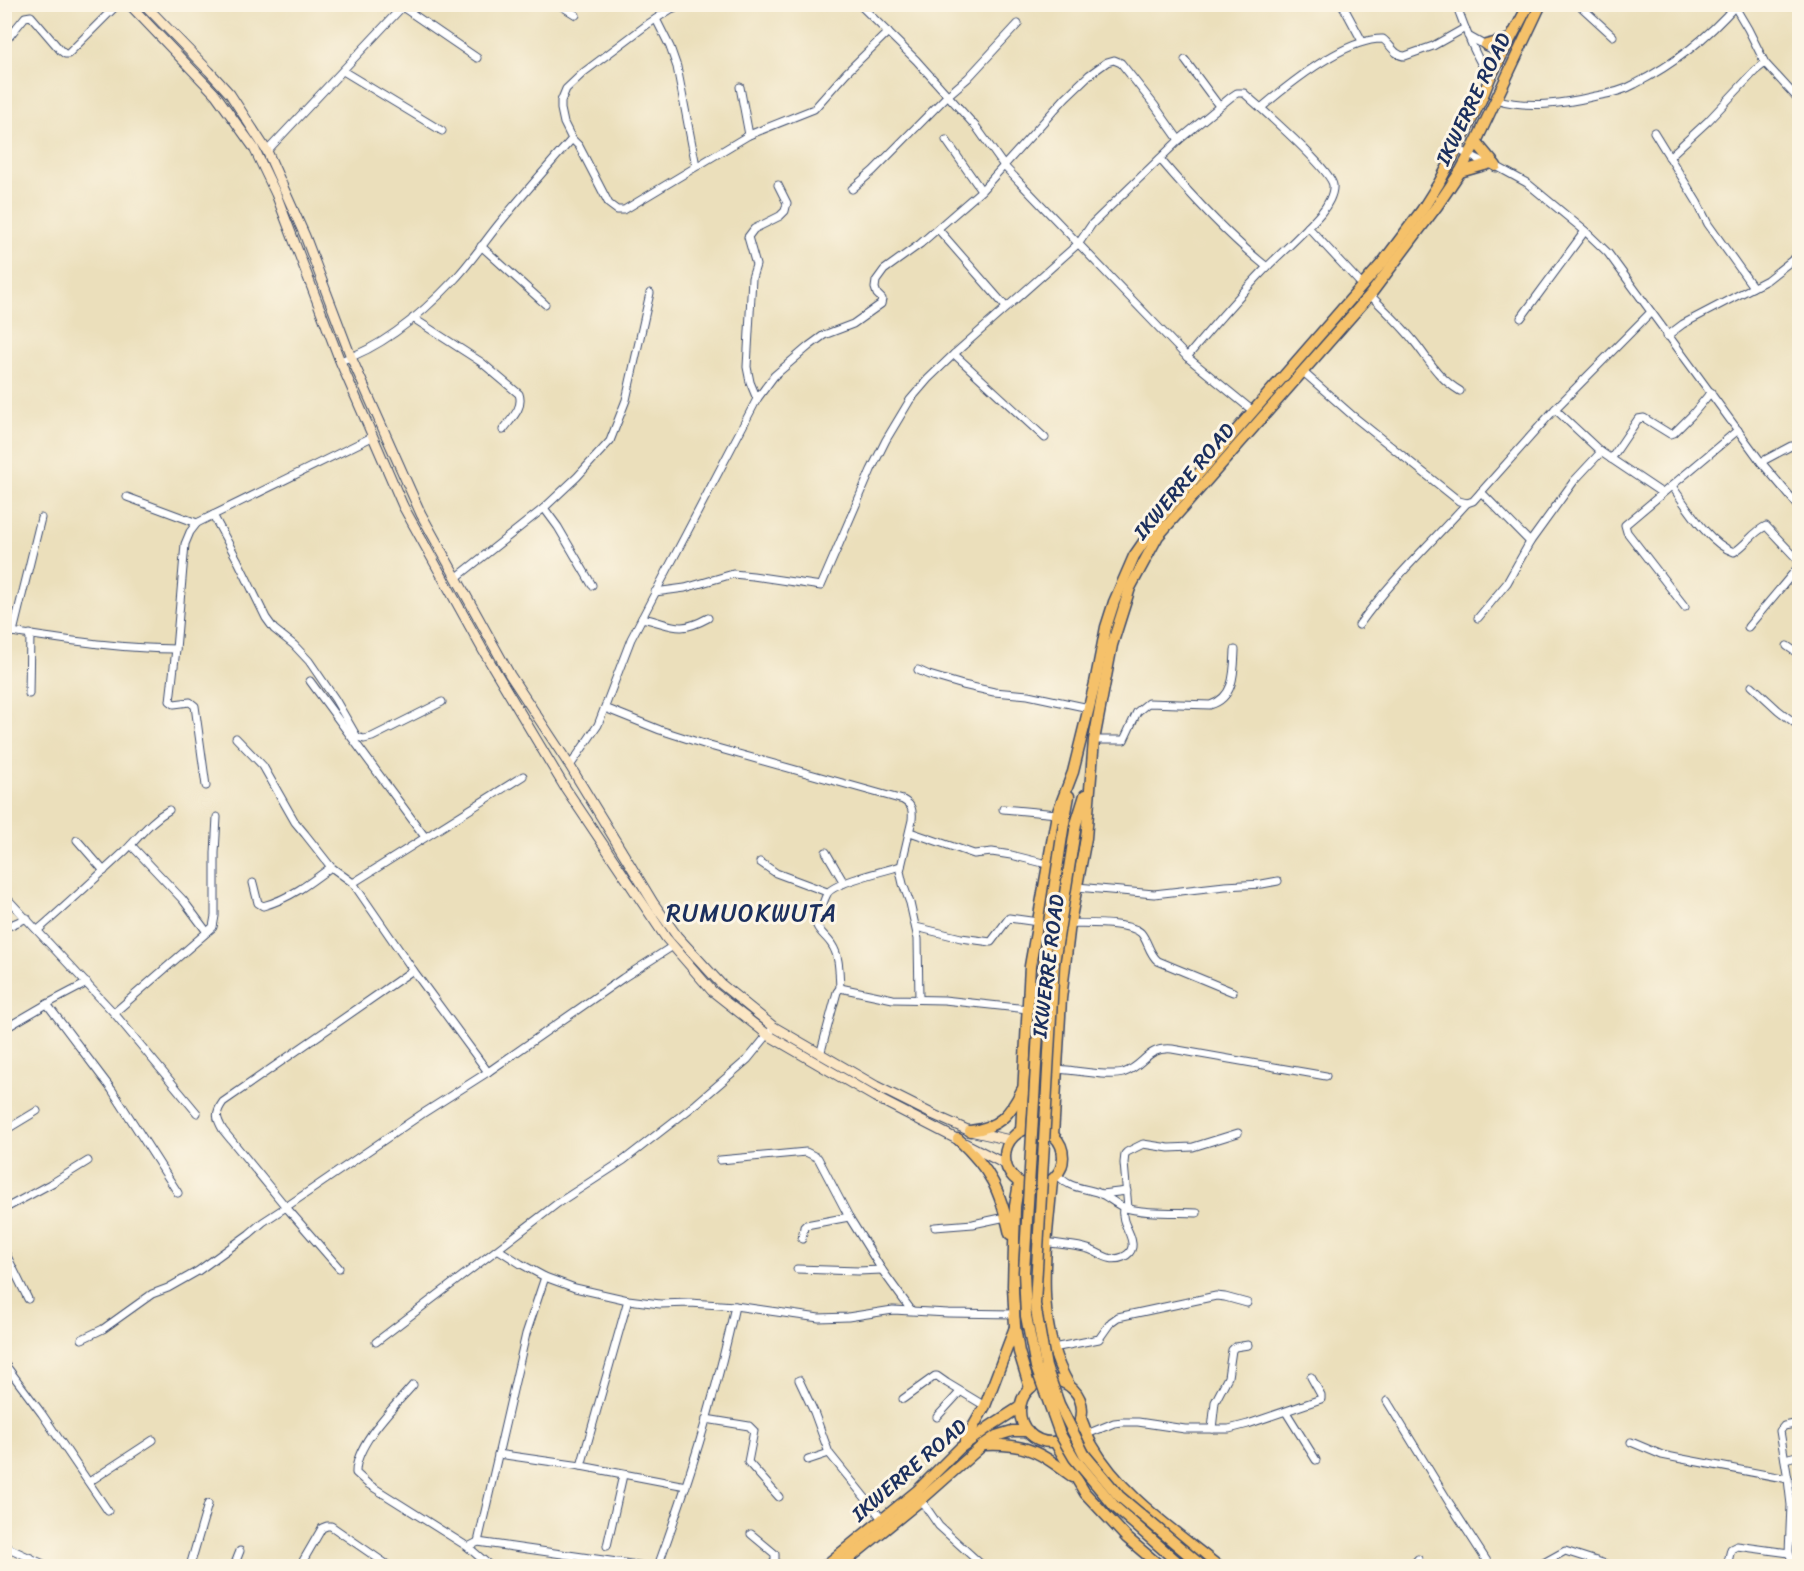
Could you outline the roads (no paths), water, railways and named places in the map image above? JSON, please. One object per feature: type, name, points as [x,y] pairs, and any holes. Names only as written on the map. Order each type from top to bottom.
[{"type":"main road","points":[[129,4],[216,95],[254,148],[276,194],[340,361],[404,506],[484,652],[564,786],[673,946],[712,991],[768,1035],[865,1092],[1005,1164]]},
{"type":"main road","points":[[144,4],[230,94],[267,151],[305,236],[351,357],[421,514],[510,675],[570,766],[654,904],[677,936],[721,984],[774,1027],[901,1099],[970,1131],[1010,1140]]},
{"type":"main road","name":"IKWERRE ROAD","points":[[1021,1131],[1030,966],[1047,864],[1057,814],[1073,772],[1089,708],[1106,627],[1121,583],[1134,556],[1161,517],[1383,262],[1422,210],[1457,149],[1528,4]]},
{"type":"main road","name":"IKWERRE ROAD","points":[[1053,1136],[1061,999],[1070,923],[1086,838],[1094,740],[1107,669],[1130,588],[1158,536],[1370,294],[1415,237],[1460,172],[1541,4]]},
{"type":"main road","points":[[1486,45],[1510,39]]},
{"type":"main road","points":[[1460,172],[1492,165],[1476,142]]},
{"type":"main road","points":[[1073,772],[1070,824],[1054,963],[1035,1305],[1049,1376],[1059,1404],[1084,1454],[1119,1496],[1202,1566]]},
{"type":"main road","points":[[1090,777],[1070,824],[1046,942],[1039,1014],[1024,1272],[1026,1316],[1036,1367],[1060,1434],[1074,1458],[1115,1507],[1182,1566]]},
{"type":"main road","points":[[970,1131],[983,1129],[1002,1119],[1015,1105],[1025,1085]]},
{"type":"main road","points":[[1054,1178],[1037,1186],[1025,1185],[1010,1175],[1005,1164],[1005,1151],[1010,1140],[1021,1131],[1036,1128],[1053,1136],[1060,1145],[1063,1157],[1054,1178],[1044,1284],[1046,1309],[1059,1369],[1080,1398],[1082,1419],[1087,1434],[1103,1462],[1129,1492],[1167,1526],[1218,1566]]},
{"type":"main road","points":[[958,1139],[993,1181],[1001,1198],[1014,1252]]},
{"type":"main road","points":[[1019,1182],[1015,1206],[1013,1286],[1015,1327],[1019,1352],[1030,1388]]},
{"type":"main road","points":[[960,1448],[985,1406],[1015,1327]]},
{"type":"main road","points":[[1069,1385],[1047,1380],[1030,1388],[1020,1407],[1021,1418],[1028,1431],[1037,1438],[1055,1442],[1070,1436],[1082,1419]]},
{"type":"main road","name":"IKWERRE ROAD","points":[[825,1566],[917,1491],[960,1448],[989,1426],[1020,1407]]},
{"type":"main road","name":"IKWERRE ROAD","points":[[840,1566],[921,1500],[983,1445],[996,1436],[1012,1431],[1028,1431]]},
{"type":"main road","points":[[1055,1442],[1085,1493],[1127,1538],[1160,1566]]},
{"type":"main road","points":[[983,1445],[1011,1444],[1026,1448],[1045,1457],[1077,1479]]},
{"type":"street","points":[[4,43],[25,17],[31,16],[61,51],[68,54],[118,4]]},
{"type":"street","points":[[558,4],[576,15]]},
{"type":"street","points":[[684,4],[656,19],[584,72],[566,89],[561,101],[564,123],[572,139],[583,153],[609,204],[617,210],[624,210],[749,135],[814,109],[846,73],[888,32]]},
{"type":"street","points":[[859,4],[916,60],[977,128],[1004,166],[1041,207],[1186,357],[1253,411]]},
{"type":"street","points":[[1342,4],[1362,41]]},
{"type":"street","points":[[1456,4],[1480,63],[1491,78]]},
{"type":"street","points":[[1578,4],[1612,36]]},
{"type":"street","points":[[267,151],[402,6],[477,58]]},
{"type":"street","points":[[1495,99],[1521,104],[1561,104],[1634,85],[1696,44],[1736,6],[1765,63],[1800,101]]},
{"type":"street","points":[[656,19],[677,67],[696,166]]},
{"type":"street","points":[[852,189],[968,78],[1018,24]]},
{"type":"street","points":[[1261,108],[1290,83],[1362,41],[1383,39],[1400,56],[1405,56],[1434,46],[1466,28]]},
{"type":"street","points":[[1468,36],[1502,55]]},
{"type":"street","points":[[570,766],[588,741],[605,708],[631,639],[655,592],[757,399],[774,376],[824,335],[853,324],[881,304],[882,299],[875,288],[876,281],[884,270],[938,229],[981,190],[1066,97],[1107,62],[1114,60],[1120,63],[1149,97],[1179,140]]},
{"type":"street","points":[[1185,60],[1219,106]]},
{"type":"street","points":[[1669,157],[1765,63]]},
{"type":"street","points":[[343,71],[442,131]]},
{"type":"street","points":[[740,87],[749,135]]},
{"type":"street","points":[[655,592],[685,588],[733,574],[821,586],[886,440],[910,400],[928,379],[1078,243],[1092,224],[1179,140],[1219,106],[1237,93],[1244,93],[1331,177],[1334,188],[1322,212],[1267,267],[1186,357]]},
{"type":"street","points":[[1654,132],[1708,224],[1753,287]]},
{"type":"street","points":[[340,361],[383,340],[413,318],[456,278],[534,181],[572,139]]},
{"type":"street","points":[[946,140],[981,190]]},
{"type":"street","points":[[1457,149],[1527,183],[1608,253],[1761,462],[1800,508]]},
{"type":"street","points":[[1160,159],[1195,201],[1241,246],[1267,267]]},
{"type":"street","points":[[757,399],[747,367],[752,278],[756,265],[748,237],[754,229],[780,216],[785,211],[786,203],[778,185]]},
{"type":"street","points":[[1308,226],[1362,285]]},
{"type":"street","points":[[938,229],[1006,307]]},
{"type":"street","points":[[1521,318],[1585,231]]},
{"type":"street","points":[[480,246],[545,304]]},
{"type":"street","points":[[1667,336],[1683,324],[1767,280],[1800,254]]},
{"type":"street","points":[[456,578],[544,508],[610,441],[626,400],[650,293]]},
{"type":"street","points":[[1370,294],[1409,334],[1436,372],[1448,384],[1460,391]]},
{"type":"street","points":[[1359,625],[1371,607],[1407,566],[1467,503],[1473,501],[1555,409],[1651,312]]},
{"type":"street","points":[[413,318],[481,362],[519,394],[521,400],[519,408],[503,430]]},
{"type":"street","points":[[954,354],[1045,438]]},
{"type":"street","points":[[1302,371],[1459,501],[1467,503]]},
{"type":"street","points":[[1611,459],[1638,419],[1644,418],[1670,434],[1674,433],[1692,416],[1711,392]]},
{"type":"street","points":[[1555,409],[1601,452],[1662,493]]},
{"type":"street","points":[[1684,607],[1626,528],[1627,522],[1738,430]]},
{"type":"street","points":[[206,786],[195,706],[190,702],[174,704],[170,701],[185,544],[190,532],[197,523],[372,437]]},
{"type":"street","points":[[1761,462],[1791,446],[1800,448]]},
{"type":"street","points":[[1478,618],[1507,583],[1530,542],[1574,481],[1601,452]]},
{"type":"street","points":[[1672,486],[1703,528],[1725,549],[1734,552],[1740,549],[1766,526],[1800,564],[1749,627]]},
{"type":"street","points":[[1480,492],[1530,542]]},
{"type":"street","points":[[127,497],[197,523]]},
{"type":"street","points":[[544,508],[558,526],[592,585]]},
{"type":"street","points":[[213,515],[266,618],[274,629],[294,645],[309,662],[357,737],[364,739],[372,737],[442,702]]},
{"type":"street","points":[[13,632],[41,518]]},
{"type":"street","points":[[642,618],[659,621],[675,628],[688,627],[708,618]]},
{"type":"street","points":[[4,631],[149,649],[176,649]]},
{"type":"street","points":[[29,694],[30,634]]},
{"type":"street","points":[[1787,646],[1800,655]]},
{"type":"street","points":[[1094,740],[1124,740],[1137,712],[1148,703],[1210,705],[1224,699],[1233,679],[1235,650]]},
{"type":"street","points":[[918,669],[929,675],[974,688],[1028,695],[1089,708]]},
{"type":"street","points":[[310,681],[425,837]]},
{"type":"street","points":[[1752,686],[1800,727]]},
{"type":"street","points":[[605,708],[660,730],[903,800],[912,807],[910,832],[901,866],[903,884],[916,927],[919,999]]},
{"type":"street","points":[[236,738],[263,766],[295,822],[331,867],[353,883],[488,1072]]},
{"type":"street","points":[[353,883],[523,776]]},
{"type":"street","points":[[1003,809],[1057,814]]},
{"type":"street","points":[[38,930],[131,845],[159,816],[169,810]]},
{"type":"street","points":[[114,1013],[213,927],[216,916],[217,817]]},
{"type":"street","points":[[910,832],[974,854],[992,852],[1047,864]]},
{"type":"street","points":[[77,840],[104,870]]},
{"type":"street","points":[[131,845],[183,900],[207,932]]},
{"type":"street","points":[[826,852],[844,883]]},
{"type":"street","points":[[760,862],[776,873],[827,892]]},
{"type":"street","points":[[820,1055],[840,987],[836,952],[831,942],[818,930],[827,892],[832,887],[901,866]]},
{"type":"street","points":[[253,883],[258,903],[263,906],[278,902],[299,890],[331,867]]},
{"type":"street","points":[[1077,887],[1154,894],[1278,881]]},
{"type":"street","points":[[4,895],[87,982],[197,1113]]},
{"type":"street","points":[[4,928],[27,918]]},
{"type":"street","points":[[916,927],[961,938],[991,942],[1009,918],[1038,922]]},
{"type":"street","points":[[1070,923],[1119,926],[1136,930],[1158,961],[1233,992]]},
{"type":"street","points":[[82,1340],[103,1329],[152,1294],[198,1271],[263,1222],[673,946]]},
{"type":"street","points":[[339,1268],[223,1130],[217,1120],[216,1111],[223,1102],[413,970]]},
{"type":"street","points":[[4,1029],[87,982]]},
{"type":"street","points":[[840,987],[893,999],[944,1000],[1028,1009]]},
{"type":"street","points":[[46,1004],[112,1090],[178,1193]]},
{"type":"street","points":[[376,1342],[558,1203],[624,1160],[696,1104],[748,1059],[774,1027]]},
{"type":"street","points":[[1057,1069],[1123,1073],[1135,1067],[1151,1052],[1161,1048],[1172,1048],[1326,1076]]},
{"type":"street","points":[[4,1131],[37,1111]]},
{"type":"street","points":[[1047,1242],[1087,1248],[1109,1259],[1124,1257],[1129,1254],[1132,1246],[1123,1219],[1127,1191],[1125,1154],[1143,1144],[1169,1148],[1193,1147],[1238,1133]]},
{"type":"street","points":[[720,1160],[806,1152],[813,1154],[818,1158],[849,1217],[882,1270],[911,1310]]},
{"type":"street","points":[[4,1209],[88,1161]]},
{"type":"street","points":[[1054,1178],[1071,1186],[1101,1194],[1126,1207],[1197,1213]]},
{"type":"street","points":[[1101,1194],[1127,1191]]},
{"type":"street","points":[[802,1239],[806,1225],[849,1217]]},
{"type":"street","points":[[935,1227],[973,1224],[1006,1217]]},
{"type":"street","points":[[4,1250],[28,1299]]},
{"type":"street","points":[[499,1250],[545,1277],[575,1288],[628,1300],[660,1304],[735,1306],[819,1318],[848,1317],[878,1311],[911,1310],[1015,1314]]},
{"type":"street","points":[[797,1269],[882,1270]]},
{"type":"street","points":[[478,1542],[526,1334],[545,1277]]},
{"type":"street","points":[[1053,1348],[1099,1339],[1113,1320],[1135,1313],[1216,1296],[1247,1303]]},
{"type":"street","points":[[581,1466],[628,1300]]},
{"type":"street","points":[[658,1566],[706,1419],[735,1306]]},
{"type":"street","points":[[1212,1429],[1215,1402],[1228,1377],[1232,1350],[1234,1347],[1248,1345]]},
{"type":"street","points":[[4,1363],[108,1511]]},
{"type":"street","points":[[903,1399],[934,1376],[938,1376],[985,1406]]},
{"type":"street","points":[[1087,1434],[1114,1423],[1123,1422],[1185,1429],[1229,1429],[1321,1399],[1311,1377]]},
{"type":"street","points":[[799,1380],[829,1453],[883,1520]]},
{"type":"street","points":[[413,1385],[377,1426],[359,1455],[356,1473],[368,1484],[468,1547],[490,1566]]},
{"type":"street","points":[[937,1417],[960,1392]]},
{"type":"street","points":[[1387,1401],[1490,1566]]},
{"type":"street","points":[[1286,1412],[1316,1460]]},
{"type":"street","points":[[706,1419],[749,1426],[753,1429],[748,1462],[779,1497]]},
{"type":"street","points":[[1795,1566],[1789,1553],[1791,1505],[1780,1431],[1785,1426],[1800,1423]]},
{"type":"street","points":[[89,1482],[153,1440]]},
{"type":"street","points":[[1631,1442],[1662,1455],[1788,1479]]},
{"type":"street","points":[[808,1460],[829,1453]]},
{"type":"street","points":[[498,1454],[581,1466],[686,1486]]},
{"type":"street","points":[[1785,1459],[1800,1455]]},
{"type":"street","points":[[607,1546],[623,1475]]},
{"type":"street","points":[[921,1500],[939,1526],[983,1566]]},
{"type":"street","points":[[190,1566],[208,1504]]},
{"type":"street","points":[[300,1566],[322,1528],[327,1526],[331,1526],[389,1566]]},
{"type":"street","points":[[751,1534],[775,1554],[775,1560],[771,1566]]},
{"type":"street","points":[[468,1547],[478,1542],[645,1566]]},
{"type":"street","points":[[4,1546],[48,1566]]},
{"type":"street","points":[[1727,1566],[1731,1549],[1737,1546],[1789,1553]]},
{"type":"street","points":[[234,1566],[240,1551]]},
{"type":"street","points":[[1538,1566],[1565,1551],[1612,1566]]},
{"type":"street","points":[[28,1566],[31,1558]]},
{"type":"street","points":[[1412,1566],[1418,1559]]},
{"type":"district","name":"RUMUOKWUTA","points":[[752,913]]}]
